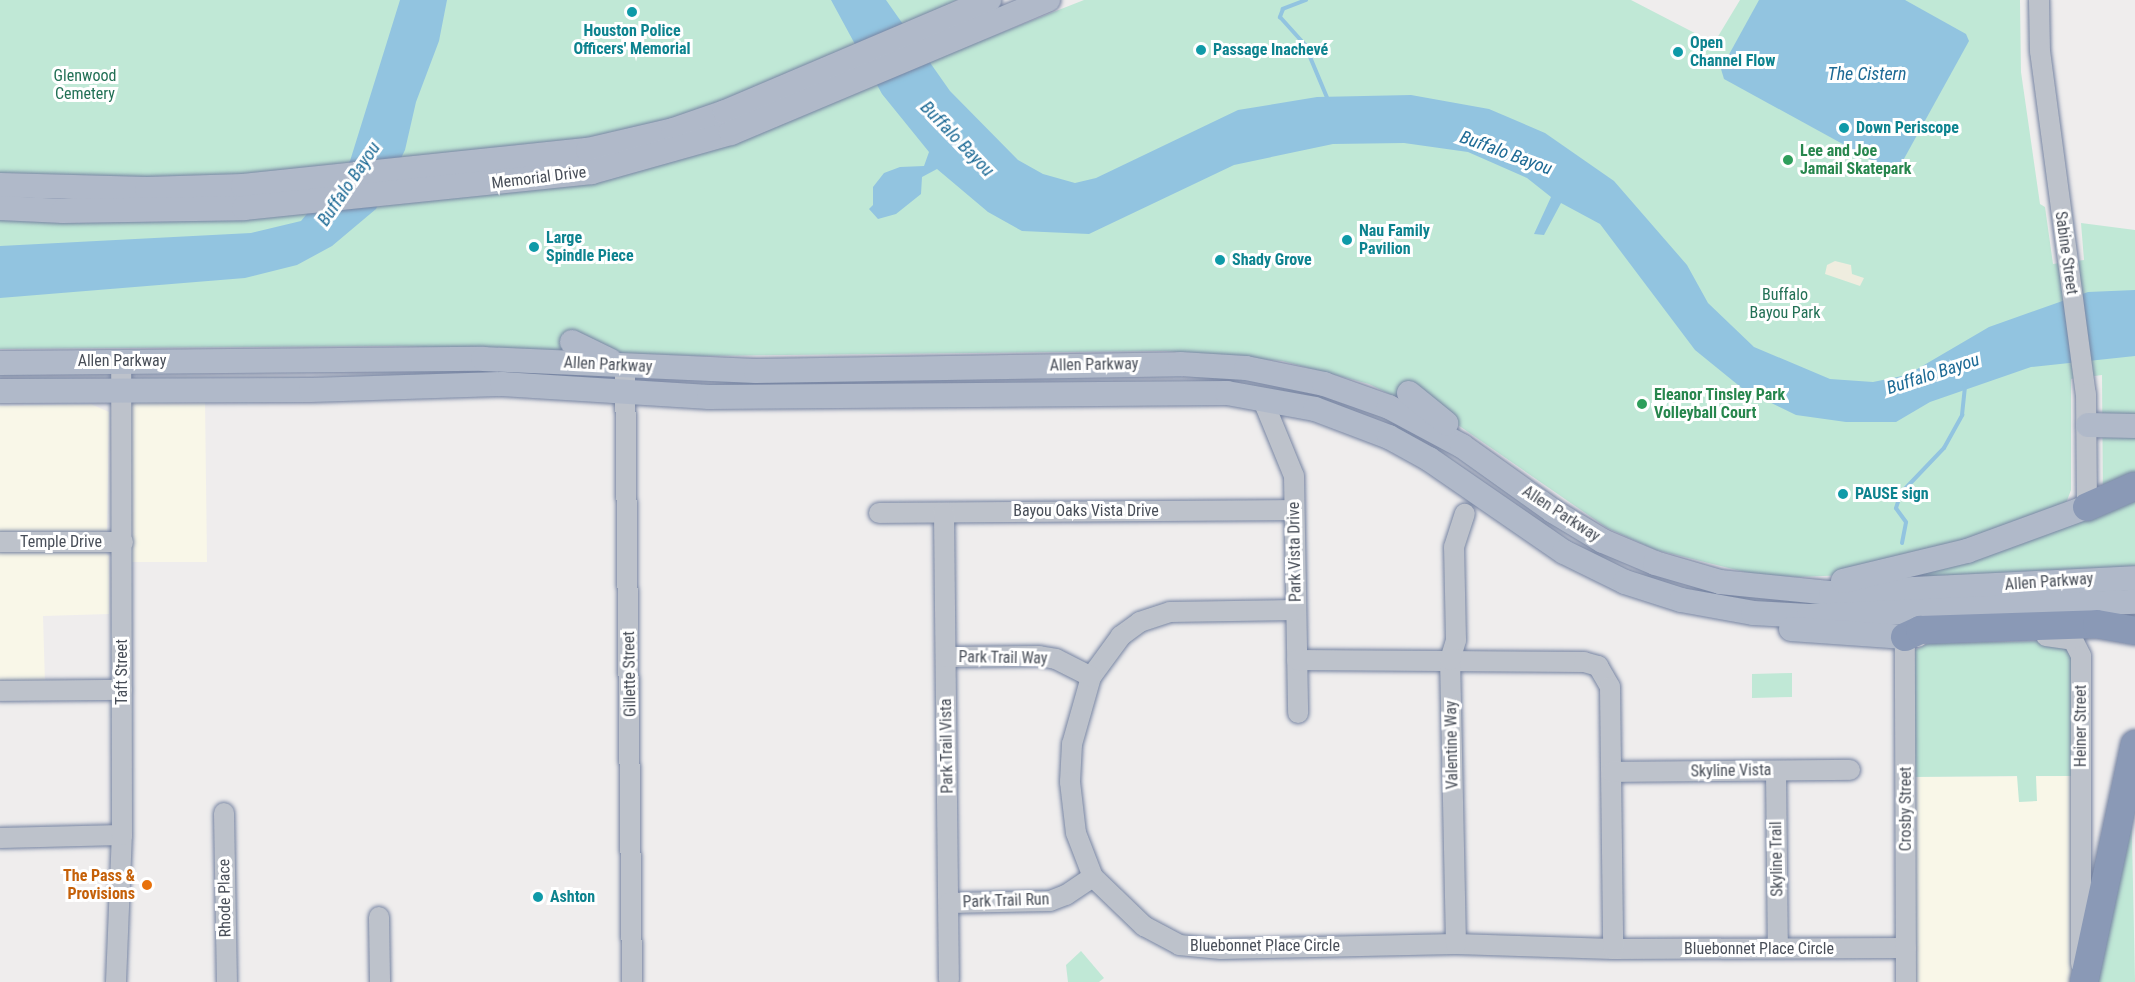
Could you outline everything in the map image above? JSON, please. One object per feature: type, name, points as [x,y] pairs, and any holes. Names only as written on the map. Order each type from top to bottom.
[{"type":"highway","points":[[2087,507],[2135,486]]},
{"type":"highway","points":[[1905,637],[1920,630],[2097,624],[2135,631]]},
{"type":"highway","points":[[2084,982],[2135,744]]},
{"type":"main road","name":"Memorial Drive","points":[[0,208],[75,212],[233,208],[549,178],[638,161],[731,133],[805,90],[982,11],[1048,0]]},
{"type":"main road","name":"Memorial Drive","points":[[0,185],[123,189],[243,186],[547,157],[633,141],[805,90]]},
{"type":"main road","points":[[572,342],[625,366]]},
{"type":"main road","name":"Allen Parkway","points":[[0,363],[483,359],[756,371],[1180,364],[1268,371],[1366,397],[1399,412],[1462,446],[1529,494],[1603,541],[1655,563],[1720,582],[1779,590],[1853,593],[2135,578]]},
{"type":"main road","name":"Allen Parkway","points":[[0,391],[311,390],[502,384],[709,398],[1195,392],[1262,398],[1315,409],[1389,437],[1429,459],[1564,552],[1625,582],[1703,604],[1809,616],[2135,602]]},
{"type":"main road","points":[[1409,393],[1428,412],[1487,449],[1529,494]]},
{"type":"main road","points":[[2088,425],[2135,426]]},
{"type":"main road","points":[[1779,590],[1915,567],[2087,507]]},
{"type":"main road","points":[[1703,604],[1767,627],[1905,637]]},
{"type":"street","name":"Sabine Street","points":[[2039,0],[2040,51],[2086,394],[2087,507]]},
{"type":"street","name":"Taft Street","points":[[116,982],[123,835],[121,361]]},
{"type":"street","name":"Gillette Street","points":[[625,366],[632,982]]},
{"type":"street","name":"Park Vista Drive","points":[[1262,398],[1294,476],[1298,713]]},
{"type":"street","name":"Bayou Oaks Vista Drive","points":[[879,513],[1294,510]]},
{"type":"street","name":"Park Trail Vista","points":[[944,513],[949,980]]},
{"type":"street","name":"Valentine Way","points":[[1455,944],[1450,660],[1456,640],[1454,547],[1465,514]]},
{"type":"street","name":"Temple Drive","points":[[0,542],[123,542]]},
{"type":"street","name":"Bluebonnet Place Circle","points":[[1296,610],[1170,612],[1140,622],[1121,636],[1091,677],[1076,724],[1070,782],[1076,832],[1093,877],[1144,926],[1179,945],[1221,949],[1455,944],[1612,949],[1906,948]]},
{"type":"street","name":"Crosby Street","points":[[1905,637],[1906,982]]},
{"type":"street","name":"Heiner Street","points":[[1905,637],[2063,637],[2079,647],[2079,946],[2084,982]]},
{"type":"street","name":"Park Trail Way","points":[[946,657],[1039,656],[1056,659],[1091,677]]},
{"type":"street","points":[[1297,660],[1584,662],[1598,666],[1610,687],[1612,949]]},
{"type":"street","points":[[0,691],[122,690]]},
{"type":"street","name":"Skyline Vista","points":[[1612,772],[1850,770]]},
{"type":"street","name":"Skyline Trail","points":[[1776,771],[1778,948]]},
{"type":"street","name":"Rhode Place","points":[[224,813],[227,982]]},
{"type":"street","points":[[0,838],[123,835]]},
{"type":"street","name":"Park Trail Run","points":[[949,903],[1050,901],[1066,895],[1093,877]]},
{"type":"street","points":[[379,917],[380,982]]},
{"type":"shaded area","points":[[205,400],[207,562],[132,562],[129,401]]},
{"type":"shaded area","points":[[91,404],[109,412],[107,532],[0,536],[0,406]]},
{"type":"shaded area","points":[[102,549],[109,556],[109,614],[43,616],[45,684],[0,685],[0,550]]},
{"type":"shaded area","points":[[2073,776],[2075,982],[1915,982],[1913,777]]},
{"type":"green space","name":"Buffalo Bayou Park","points":[[0,0],[957,0],[951,3],[970,45],[1084,0],[1631,0],[1714,43],[1740,0],[2020,0],[2021,72],[2040,204],[2045,207],[2053,264],[2084,260],[2081,223],[2135,230],[2135,566],[1857,586],[2103,505],[2102,375],[2071,379],[2071,490],[2065,506],[1955,549],[1847,575],[1799,577],[1757,575],[1656,550],[1607,528],[1442,414],[1419,409],[1369,384],[1282,361],[1165,351],[701,356],[396,346],[0,349]]},
{"type":"green space","points":[[2048,641],[2065,644],[2072,655],[2073,776],[2036,776],[2037,801],[2019,802],[2017,776],[1913,777],[1915,650],[1929,643]]},
{"type":"green space","points":[[1792,673],[1792,697],[1752,698],[1752,674]]},
{"type":"green space","points":[[2131,789],[2135,982],[2097,982]]},
{"type":"green space","points":[[1081,951],[1104,978],[1099,982],[1068,982],[1066,965]]},
{"type":"sand","points":[[1835,261],[1851,265],[1852,274],[1864,278],[1860,286],[1825,274],[1827,265]]},
{"type":"water","name":"Buffalo Bayou","points":[[400,0],[447,0],[439,41],[416,102],[405,150],[376,209],[332,246],[297,265],[245,278],[0,298],[0,246],[251,233],[301,221],[350,161]]},
{"type":"water","name":"Buffalo Bayou","points":[[831,0],[886,0],[950,91],[1018,160],[1043,174],[1075,183],[1096,178],[1238,110],[1317,97],[1411,95],[1489,109],[1545,133],[1614,181],[1687,265],[1708,303],[1754,347],[1830,379],[1873,382],[1907,375],[1989,327],[2088,292],[2135,290],[2135,356],[2031,367],[1930,402],[1896,422],[1846,422],[1796,415],[1743,389],[1695,350],[1600,224],[1561,203],[1544,235],[1534,234],[1551,197],[1527,178],[1468,152],[1404,143],[1333,144],[1234,165],[1089,234],[1022,231],[988,212],[937,169],[922,177],[921,194],[896,214],[878,219],[869,209],[873,205],[873,187],[884,173],[900,167],[924,166],[929,152],[882,94]]},
{"type":"water","name":"The Cistern","points":[[1759,0],[1905,0],[1966,34],[1969,41],[1900,166],[1890,170],[1724,79],[1721,69]]},
{"type":"waterway","points":[[1306,0],[1283,9],[1280,17],[1305,45],[1328,100]]},
{"type":"waterway","name":"Buffalo Bayou","points":[[1902,543],[1906,522],[1896,508],[1901,493],[1944,448],[1962,415],[1965,384]]},
{"type":"place","name":"Houston Police Officers' Memorial","points":[[632,12]]},
{"type":"place","name":"Passage Inachevé","points":[[1201,50]]},
{"type":"place","name":"Open Channel Flow","points":[[1678,52]]},
{"type":"place","name":"Down Periscope","points":[[1844,128]]},
{"type":"place","name":"Lee and Joe Jamail Skatepark","points":[[1788,160]]},
{"type":"place","name":"Nau Family Pavilion","points":[[1347,240]]},
{"type":"place","name":"Large Spindle Piece","points":[[534,247]]},
{"type":"place","name":"Shady Grove","points":[[1220,260]]},
{"type":"place","name":"Eleanor Tinsley Park Volleyball Court","points":[[1642,404]]},
{"type":"place","name":"PAUSE sign","points":[[1843,494]]},
{"type":"place","name":"The Pass & Provisions","points":[[147,885]]},
{"type":"place","name":"Ashton","points":[[538,897]]},
{"type":"park label","name":"Glenwood Cemetery","points":[[85,85]]}]
